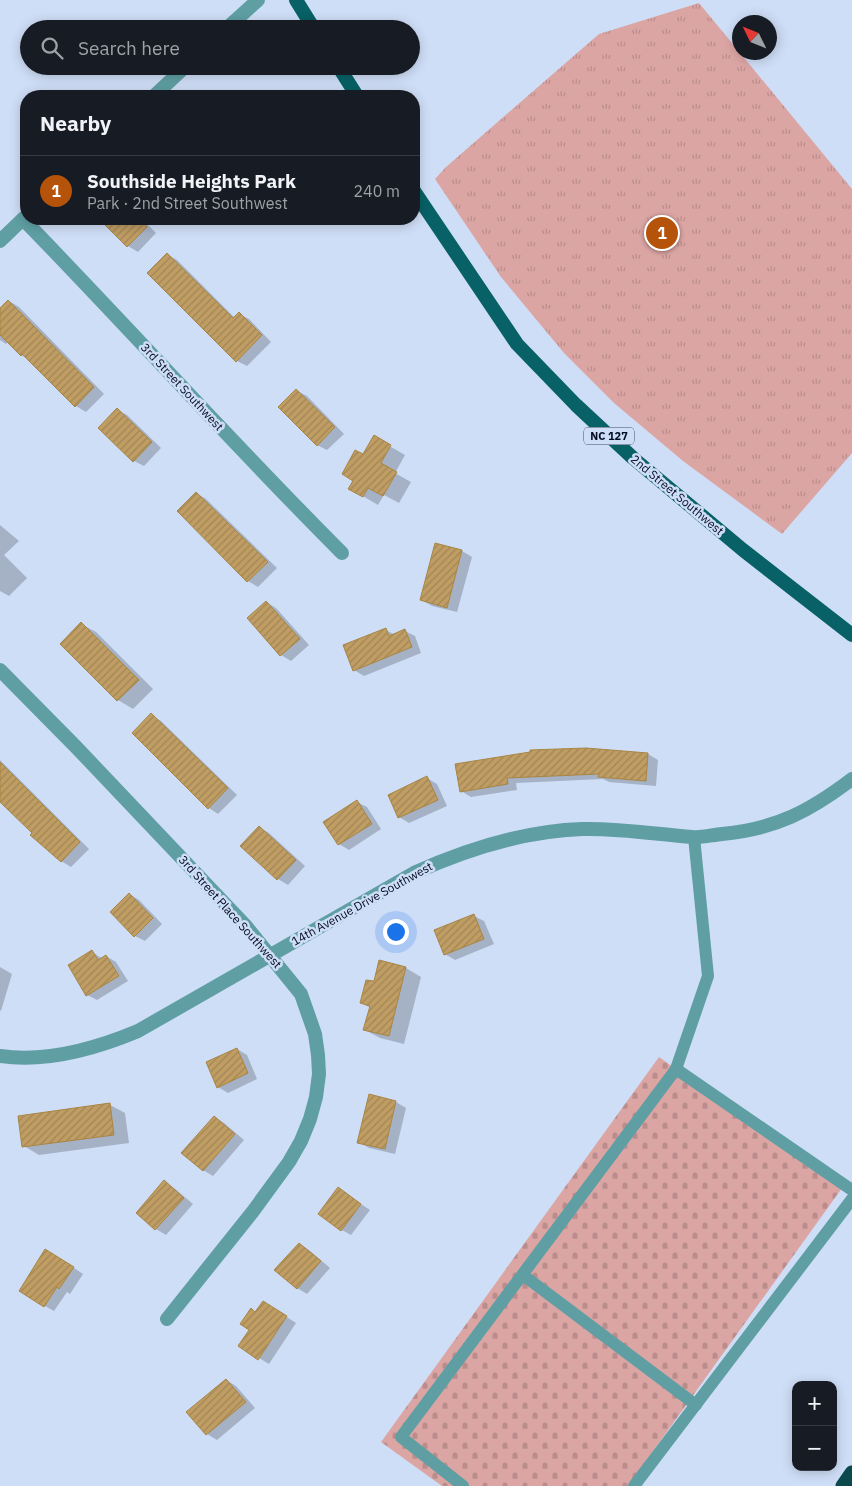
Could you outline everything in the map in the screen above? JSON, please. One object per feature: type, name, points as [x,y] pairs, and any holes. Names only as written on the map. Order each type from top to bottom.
[{"type":"highway","points":[[843,1486],[852,1473]]},
{"type":"main road","points":[[296,0],[308,20]]},
{"type":"main road","points":[[344,75],[353,90]]},
{"type":"main road","name":"2nd Street Southwest","points":[[420,200],[516,344],[576,405],[677,495],[743,550],[852,635]]},
{"type":"street","points":[[236,20],[258,0]]},
{"type":"street","points":[[160,90],[176,75]]},
{"type":"street","points":[[0,241],[20,222]]},
{"type":"street","name":"3rd Street Southwest","points":[[32,225],[197,403],[342,552]]},
{"type":"street","name":"3rd Street Place Southwest","points":[[0,670],[104,776],[245,925],[301,994],[315,1034],[319,1074],[316,1097],[310,1120],[301,1141],[290,1162],[254,1210],[167,1319]]},
{"type":"street","name":"14th Avenue Drive Southwest","points":[[0,1056],[34,1057],[80,1051],[109,1043],[138,1031],[414,873],[484,846],[536,834],[581,829],[626,829],[694,837],[740,833],[771,826],[804,812],[852,779]]},
{"type":"lane","points":[[463,1486],[401,1437],[676,1069],[708,976],[694,837]]},
{"type":"lane","points":[[676,1069],[852,1190]]},
{"type":"lane","points":[[634,1486],[852,1200]]},
{"type":"lane","points":[[523,1274],[696,1405]]},
{"type":"green space","points":[[699,3],[732,43],[732,60],[746,60],[852,189],[852,453],[782,534],[683,461],[614,403],[564,353],[501,277],[435,179],[446,167],[599,34]]},
{"type":"green space","points":[[659,1057],[842,1188],[628,1486],[442,1486],[381,1442]]},
{"type":"building","points":[[105,225],[145,225],[147,227],[127,247]]},
{"type":"building","points":[[167,253],[233,318],[239,312],[262,335],[236,362],[147,273]]},
{"type":"building","points":[[8,300],[94,387],[75,407],[22,354],[21,356],[0,335],[0,308]]},
{"type":"building","points":[[296,389],[335,427],[317,446],[278,407]]},
{"type":"building","points":[[117,408],[152,442],[133,462],[98,428]]},
{"type":"building","points":[[374,435],[391,445],[381,463],[397,472],[383,496],[368,488],[363,497],[348,489],[353,481],[342,474],[355,450],[363,454]]},
{"type":"building","points":[[196,492],[268,562],[247,582],[177,511]]},
{"type":"building","points":[[435,543],[462,550],[447,608],[420,600]]},
{"type":"building","points":[[266,601],[300,639],[280,656],[247,618]]},
{"type":"building","points":[[81,622],[139,680],[117,701],[60,644]]},
{"type":"building","points":[[386,628],[389,636],[405,629],[412,647],[353,671],[343,645]]},
{"type":"building","points":[[151,713],[228,788],[208,809],[132,733]]},
{"type":"building","points":[[586,748],[648,753],[646,781],[598,777],[599,774],[507,778],[508,784],[460,792],[455,764],[530,752],[530,750]]},
{"type":"building","points":[[0,762],[80,842],[61,862],[30,835],[32,833],[0,802]]},
{"type":"building","points":[[427,776],[438,800],[398,818],[388,795]]},
{"type":"building","points":[[357,800],[372,824],[338,845],[323,822]]},
{"type":"building","points":[[259,826],[296,860],[277,880],[240,846]]},
{"type":"building","points":[[129,893],[153,918],[134,937],[110,912]]},
{"type":"building","points":[[474,914],[484,939],[444,955],[434,930]]},
{"type":"building","points":[[92,950],[98,960],[106,955],[119,976],[86,996],[68,965]]},
{"type":"building","points":[[379,960],[406,967],[389,1036],[363,1030],[370,1006],[360,1003],[366,980],[374,981]]},
{"type":"building","points":[[237,1048],[248,1073],[217,1088],[206,1062]]},
{"type":"building","points":[[369,1094],[396,1101],[385,1149],[357,1143]]},
{"type":"building","points":[[110,1103],[114,1135],[22,1147],[18,1116]]},
{"type":"building","points":[[214,1116],[235,1134],[203,1171],[181,1153]]},
{"type":"building","points":[[164,1180],[184,1198],[155,1230],[136,1213]]},
{"type":"building","points":[[338,1187],[361,1204],[341,1231],[318,1214]]},
{"type":"building","points":[[299,1243],[321,1261],[297,1289],[274,1270]]},
{"type":"building","points":[[45,1249],[74,1267],[59,1289],[57,1287],[44,1307],[19,1291]]},
{"type":"building","points":[[263,1301],[287,1316],[258,1360],[238,1346],[249,1330],[240,1324],[251,1308],[255,1312]]},
{"type":"building","points":[[226,1379],[246,1402],[206,1435],[186,1412]]},
{"type":"place","name":"Southside Heights Park","points":[[662,233]]}]
